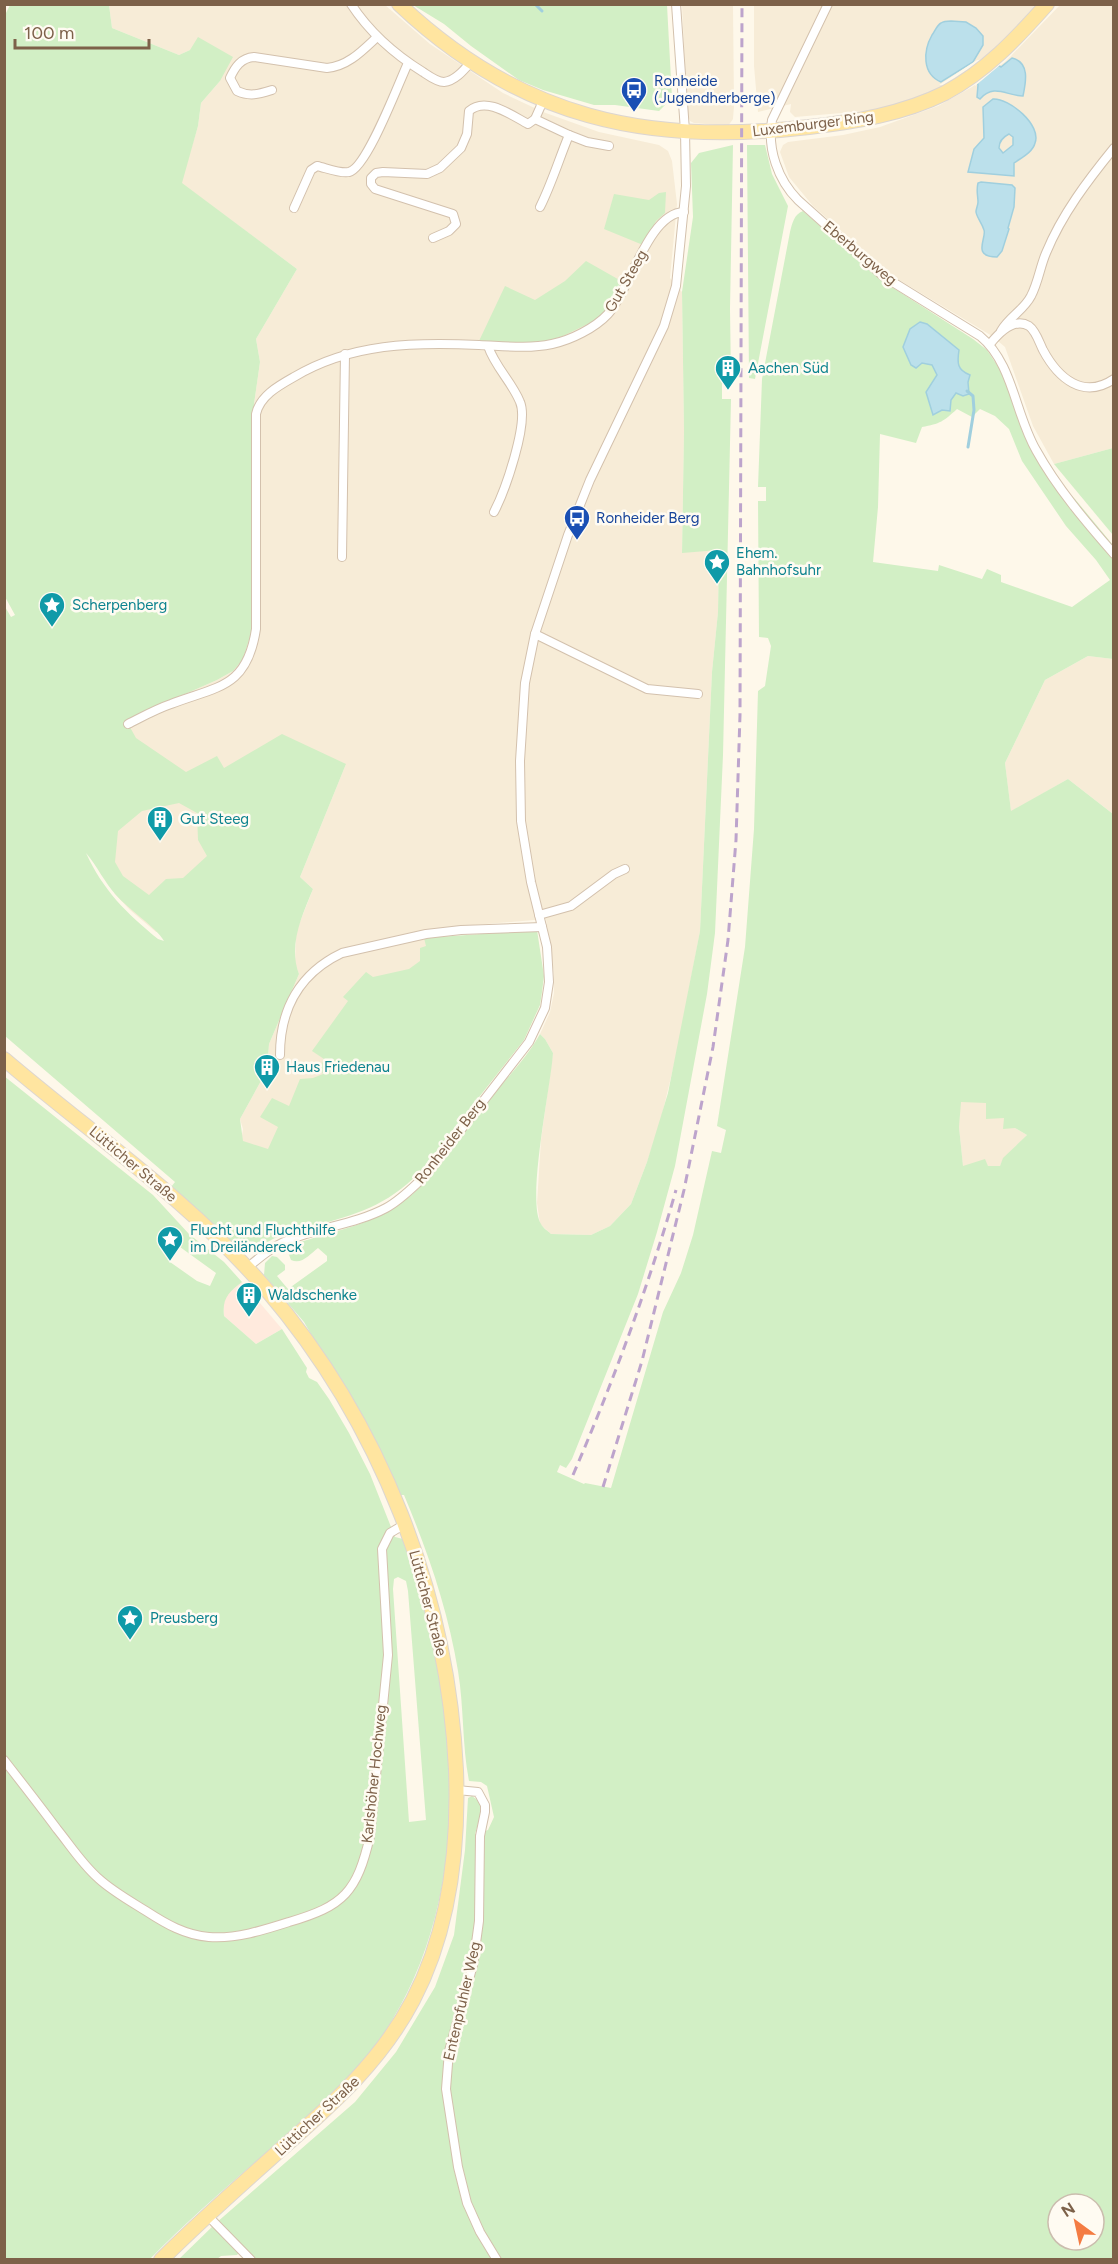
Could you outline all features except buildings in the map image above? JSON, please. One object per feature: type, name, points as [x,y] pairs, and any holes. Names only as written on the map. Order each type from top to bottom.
[{"type":"main road","name":"Luxemburger Ring","points":[[399,4],[440,41],[470,63],[515,89],[543,101],[618,123],[685,131],[770,131],[824,125],[879,116],[922,103],[966,81],[995,59],[1047,4]]},
{"type":"main road","name":"Lütticher Straße","points":[[4,1059],[157,1182],[207,1227],[248,1268],[291,1319],[332,1379],[383,1473],[418,1560],[438,1632],[453,1732],[457,1790],[456,1844],[449,1892],[429,1965],[412,2001],[387,2042],[362,2074],[332,2105],[207,2215],[161,2259]]},
{"type":"street","points":[[351,4],[376,37],[408,63],[436,80],[445,82],[462,72],[470,63]]},
{"type":"street","name":"Ronheider Berg","points":[[248,1268],[274,1247],[290,1239],[367,1217],[388,1207],[425,1176],[529,1042],[545,1008],[549,976],[547,947],[521,821],[520,761],[525,683],[535,634],[560,556],[590,480],[664,326],[676,286],[687,186],[676,4]]},
{"type":"street","points":[[770,131],[772,120],[828,4]]},
{"type":"street","points":[[272,90],[256,95],[245,95],[237,91],[230,78],[243,59],[254,57],[327,68],[336,67],[352,59],[376,37]]},
{"type":"street","points":[[294,208],[311,170],[317,166],[347,173],[353,171],[360,163],[370,148],[408,63]]},
{"type":"street","points":[[433,238],[453,228],[456,224],[453,214],[385,193],[371,184],[371,177],[383,172],[427,174],[440,168],[461,148],[467,134],[469,111],[474,107],[483,105],[498,108],[528,124],[535,119],[543,101]]},
{"type":"street","points":[[535,119],[587,142],[609,146]]},
{"type":"street","name":"Eberburgweg","points":[[770,131],[780,177],[787,190],[798,201],[883,276],[990,344],[1004,369],[1023,423],[1036,450],[1059,486],[1113,554]]},
{"type":"street","points":[[540,207],[555,177],[560,155],[569,135]]},
{"type":"street","points":[[990,344],[1006,322],[1028,302],[1046,252],[1056,233],[1089,177],[1113,148]]},
{"type":"street","name":"Gut Steeg","points":[[128,724],[160,708],[226,683],[241,672],[247,663],[256,629],[255,425],[258,405],[273,390],[304,371],[345,354],[397,345],[528,347],[553,344],[570,338],[600,322],[621,296],[660,224],[677,212],[684,212]]},
{"type":"street","points":[[1001,331],[1021,324],[1030,327],[1050,362],[1077,385],[1090,389],[1113,379]]},
{"type":"street","points":[[488,346],[497,366],[521,403],[523,421],[502,497],[494,512]]},
{"type":"street","points":[[342,557],[345,354]]},
{"type":"street","points":[[535,634],[648,688],[698,694]]},
{"type":"street","points":[[539,915],[571,906],[614,874],[626,869]]},
{"type":"street","points":[[280,1055],[287,1012],[296,990],[319,966],[342,953],[426,934],[461,930],[542,927]]},
{"type":"street","name":"Karlshöher Hochweg","points":[[4,1760],[98,1878],[180,1930],[197,1935],[227,1937],[264,1930],[326,1910],[340,1901],[351,1888],[365,1857],[370,1836],[388,1655],[382,1549],[390,1533],[405,1524]]},
{"type":"street","name":"Entenpfuhler Weg","points":[[457,1790],[478,1792],[485,1805],[485,1812],[480,1836],[479,1921],[474,1954],[449,2051],[446,2089],[458,2167],[467,2203],[480,2232],[497,2259]]},
{"type":"street","points":[[207,2215],[251,2259]]},
{"type":"shaded area","points":[[109,5],[385,5],[430,44],[503,93],[543,112],[599,132],[659,145],[668,151],[672,161],[677,204],[670,278],[682,292],[684,431],[682,552],[719,550],[718,612],[712,672],[700,931],[677,1052],[660,1123],[647,1162],[631,1204],[610,1226],[591,1235],[551,1234],[540,1224],[537,1203],[541,1140],[553,1053],[540,1034],[550,1012],[554,993],[554,974],[546,919],[449,927],[449,935],[233,1192],[243,1129],[240,1119],[267,1070],[269,1044],[299,974],[295,963],[296,932],[313,889],[300,877],[346,764],[164,933],[156,932],[114,893],[102,730],[233,671],[254,404],[260,362],[256,339],[297,269],[181,183],[198,126],[201,103],[220,81],[190,50],[179,55],[112,28]]},
{"type":"shaded area","points":[[682,5],[733,5],[734,106],[733,119],[728,126],[690,121],[687,113]]},
{"type":"shaded area","points":[[754,5],[1035,5],[996,52],[963,76],[929,94],[877,110],[795,117],[790,112],[791,104],[758,112],[754,66]]},
{"type":"shaded area","points":[[1060,5],[1113,5],[1113,448],[1054,464],[1033,426],[1005,347],[992,336],[891,275],[813,206],[789,177],[780,152],[783,145],[788,142],[843,135],[880,127],[938,106],[972,87],[1006,61]]},
{"type":"shaded area","points":[[1088,656],[1113,659],[1113,814],[1068,779],[1011,812],[1005,763],[1045,680]]},
{"type":"shaded area","points":[[960,1102],[986,1102],[1015,1128],[1027,1135],[1004,1158],[1000,1166],[988,1166],[984,1160],[963,1167],[959,1127]]},
{"type":"shaded area","points":[[242,1282],[282,1329],[256,1344],[224,1316],[223,1304],[228,1293]]},
{"type":"green space","points":[[10,5],[109,5],[112,28],[179,55],[190,50],[198,37],[233,57],[220,81],[201,103],[198,126],[182,183],[297,269],[256,339],[260,362],[254,404],[252,630],[243,659],[233,671],[217,680],[126,720],[136,738],[186,772],[217,756],[224,768],[282,734],[346,764],[300,877],[313,889],[296,941],[296,963],[299,974],[269,1044],[267,1070],[240,1119],[243,1141],[268,1149],[278,1127],[260,1117],[272,1098],[289,1106],[300,1079],[323,1074],[320,1068],[324,1059],[312,1051],[348,1001],[343,997],[366,972],[373,977],[409,969],[420,961],[420,948],[426,946],[424,938],[537,930],[544,976],[540,1005],[524,1040],[420,1172],[395,1194],[370,1208],[279,1236],[253,1252],[243,1252],[171,1187],[175,1182],[5,1036],[4,605],[11,617],[15,615],[4,595],[5,15]],"holes":[[[179,803],[197,813],[198,840],[207,856],[183,878],[166,879],[149,895],[123,876],[115,862],[118,831],[142,811]],[[86,853],[116,895],[164,941],[146,929],[116,900]]]},
{"type":"green space","points":[[413,5],[667,5],[672,98],[659,111],[615,105],[594,105],[543,90],[519,80],[444,24]]},
{"type":"green space","points":[[733,145],[731,380],[722,380],[722,399],[731,399],[723,755],[715,933],[707,994],[675,1166],[657,1232],[638,1294],[572,1459],[566,1468],[560,1465],[557,1472],[584,1484],[611,1488],[663,1312],[681,1273],[693,1235],[712,1151],[721,1153],[726,1130],[717,1126],[745,947],[754,829],[758,691],[765,686],[771,646],[768,638],[759,637],[758,501],[766,501],[766,487],[758,487],[762,379],[790,232],[795,217],[803,211],[884,282],[987,350],[999,368],[1024,423],[1035,456],[1066,499],[1072,496],[1113,545],[1113,659],[1088,656],[1045,680],[1005,763],[1011,811],[1068,779],[1113,814],[1113,2259],[256,2260],[244,2247],[237,2255],[221,2256],[217,2259],[178,2260],[216,2223],[355,2102],[396,2052],[435,1987],[454,1935],[465,1850],[468,1798],[472,1796],[479,1801],[482,1810],[475,1834],[488,1830],[494,1817],[487,1786],[481,1782],[469,1781],[460,1685],[449,1626],[429,1560],[404,1495],[401,1495],[371,1437],[304,1322],[264,1275],[265,1263],[272,1256],[277,1257],[285,1265],[285,1270],[277,1276],[288,1289],[327,1261],[327,1256],[318,1248],[306,1258],[295,1261],[291,1260],[286,1247],[365,1222],[405,1200],[443,1161],[487,1102],[522,1061],[540,1034],[553,1053],[536,1192],[537,1211],[541,1224],[551,1234],[591,1235],[610,1226],[631,1204],[647,1162],[668,1093],[700,931],[712,672],[718,612],[719,550],[682,553],[684,431],[682,292],[693,217],[691,163],[699,153]],"holes":[[[922,363],[957,363],[960,372],[959,382],[951,400],[932,365]],[[957,409],[972,417],[980,409],[995,416],[1009,429],[1022,461],[1066,526],[1110,580],[1072,607],[1001,582],[1001,575],[987,569],[982,579],[939,565],[938,571],[873,562],[878,507],[880,434],[916,443],[922,427],[938,423]],[[961,1102],[986,1103],[986,1119],[1004,1118],[1003,1129],[1015,1128],[1027,1135],[1003,1158],[1000,1166],[988,1166],[985,1159],[963,1166],[959,1127]]]},
{"type":"green space","points":[[747,145],[765,145],[772,174],[788,206],[755,379],[749,378]]},
{"type":"green space","points":[[666,192],[665,213],[656,221],[643,245],[604,229],[614,194],[649,200],[659,193]]},
{"type":"green space","points":[[586,261],[623,282],[608,308],[594,321],[548,341],[518,344],[479,341],[505,286],[535,300],[565,281]]},
{"type":"green space","points":[[1114,448],[1113,535],[1054,464]]},
{"type":"green space","points":[[4,1076],[153,1195],[189,1234],[224,1262],[242,1282],[227,1296],[224,1316],[256,1344],[282,1329],[307,1368],[309,1378],[317,1382],[329,1399],[370,1474],[395,1537],[403,1539],[424,1605],[440,1674],[448,1745],[450,1816],[442,1885],[424,1952],[395,2015],[354,2072],[335,2092],[210,2201],[150,2259],[5,2259]],"holes":[[[180,1247],[216,1273],[210,1286],[197,1281],[170,1262]],[[398,1577],[406,1581],[408,1591],[426,1820],[409,1822],[393,1589],[394,1579]]]},
{"type":"water","points":[[951,21],[966,22],[976,28],[983,36],[983,45],[973,62],[941,82],[930,74],[927,68],[927,48],[938,25]]},
{"type":"water","points":[[1012,58],[1018,60],[1024,68],[1026,79],[1023,96],[996,91],[985,94],[980,99],[977,97],[978,85],[973,67],[993,62],[1001,67]]},
{"type":"water","points":[[993,99],[1000,100],[1023,114],[1034,128],[1036,136],[1034,146],[1014,163],[1014,176],[968,172],[974,149],[984,138],[983,107]],"holes":[[[1009,134],[1013,137],[1013,145],[1003,153],[999,148],[1001,141]]]},
{"type":"water","points":[[981,182],[1012,185],[1015,188],[1009,229],[1002,251],[997,257],[984,254],[982,251],[984,230],[976,212],[977,186]]},
{"type":"water","points":[[920,322],[927,324],[959,350],[959,366],[970,375],[969,394],[963,396],[956,393],[951,400],[950,411],[942,410],[933,415],[926,392],[937,375],[932,365],[922,363],[916,368],[911,365],[903,347],[910,329]]},
{"type":"pier","points":[[1012,55],[975,86],[970,68],[943,85],[939,85],[977,60],[994,59],[1001,63]]},
{"type":"waterway","points":[[535,4],[542,11]]},
{"type":"waterway","points":[[967,391],[973,396],[974,410],[968,447]]},
{"type":"railway","points":[[603,1487],[642,1361],[684,1190],[713,1047],[728,940],[736,840],[740,715],[742,4]]},
{"type":"railway","points":[[573,1475],[629,1334],[676,1190]]},
{"type":"place","name":"Ronheide (Jugendherberge)","points":[[634,113]]},
{"type":"place","name":"Aachen Süd","points":[[728,391]]},
{"type":"place","name":"Ronheider Berg","points":[[577,541]]},
{"type":"place","name":"Ehem. Bahnhofsuhr","points":[[717,585]]},
{"type":"place","name":"Scherpenberg","points":[[52,628]]},
{"type":"place","name":"Gut Steeg","points":[[160,842]]},
{"type":"place","name":"Haus Friedenau","points":[[267,1090]]},
{"type":"place","name":"Flucht und Fluchthilfe im Dreiländereck","points":[[170,1262]]},
{"type":"place","name":"Waldschenke","points":[[249,1318]]},
{"type":"place","name":"Preusberg","points":[[130,1641]]}]
